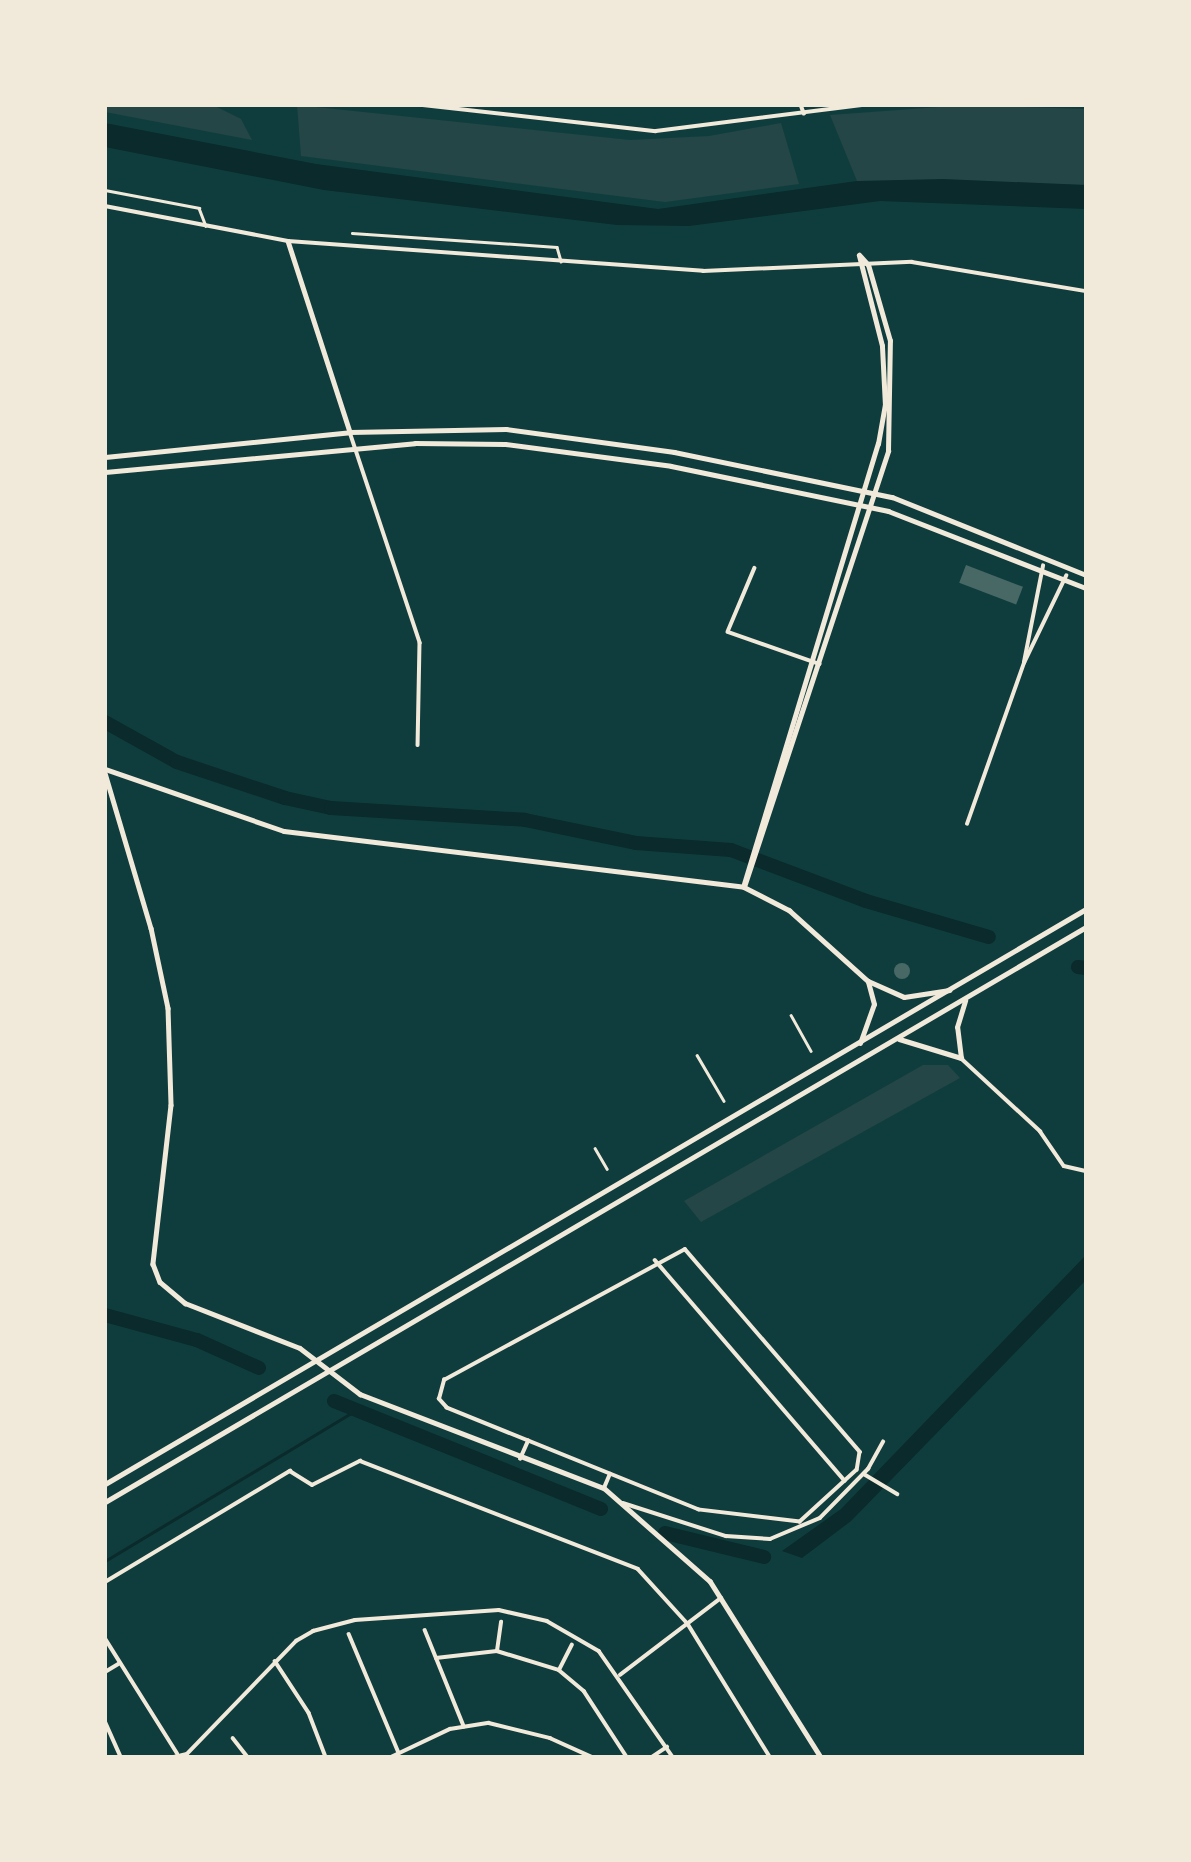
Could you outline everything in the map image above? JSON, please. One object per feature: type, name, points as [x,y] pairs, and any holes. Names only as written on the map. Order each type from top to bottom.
[{"type":"main road","points":[[105,457],[350,432],[506,429],[674,452],[877,493],[1086,575]]},
{"type":"main road","points":[[105,472],[356,447],[505,444],[685,469],[863,505],[1043,566],[1086,588]]},
{"type":"main road","points":[[105,1484],[955,989],[1086,909]]},
{"type":"main road","points":[[105,1503],[1086,927]]},
{"type":"main road","points":[[859,1045],[874,1004],[868,981]]},
{"type":"main road","points":[[868,981],[904,997],[955,989]]},
{"type":"main road","points":[[961,1058],[957,1027],[965,1000]]},
{"type":"main road","points":[[899,1039],[939,1046],[961,1058]]},
{"type":"street","points":[[423,105],[623,131],[689,130],[863,105]]},
{"type":"street","points":[[801,105],[804,113]]},
{"type":"street","points":[[105,190],[199,208],[206,226]]},
{"type":"street","points":[[105,206],[288,242],[703,271],[944,264],[1086,292]]},
{"type":"street","points":[[352,233],[556,247],[561,261]]},
{"type":"street","points":[[288,242],[420,643],[418,746]]},
{"type":"street","points":[[859,255],[868,265],[894,375],[877,493],[753,871],[744,887],[744,867],[863,505],[885,406],[876,307],[860,266],[859,255]]},
{"type":"street","points":[[1024,663],[1043,566]]},
{"type":"street","points":[[755,568],[728,632],[820,664]]},
{"type":"street","points":[[967,824],[1024,663],[1066,576]]},
{"type":"street","points":[[105,771],[284,831],[744,887],[789,909],[868,981]]},
{"type":"street","points":[[105,771],[168,1008],[171,1105],[154,1250],[157,1276],[185,1303],[315,1360],[360,1394],[520,1459],[604,1488],[697,1566],[721,1598],[821,1757]]},
{"type":"street","points":[[791,1015],[811,1051]]},
{"type":"street","points":[[697,1055],[724,1101]]},
{"type":"street","points":[[961,1058],[1040,1131],[1064,1166],[1086,1171]]},
{"type":"street","points":[[595,1149],[607,1169]]},
{"type":"street","points":[[679,1248],[692,1254],[855,1444],[860,1462],[845,1481],[789,1524],[699,1510],[442,1405],[444,1380],[655,1261],[679,1248]]},
{"type":"street","points":[[655,1261],[845,1481]]},
{"type":"street","points":[[520,1459],[528,1441]]},
{"type":"street","points":[[624,1503],[726,1536],[770,1539],[811,1525],[864,1474],[883,1442]]},
{"type":"street","points":[[105,1582],[290,1471],[312,1485],[360,1461],[638,1569],[688,1624],[770,1757]]},
{"type":"street","points":[[604,1488],[610,1474]]},
{"type":"street","points":[[864,1474],[897,1493]]},
{"type":"street","points":[[620,1675],[721,1598]]},
{"type":"street","points":[[105,1638],[175,1755],[188,1755],[296,1641],[332,1624],[499,1610],[571,1632],[620,1675],[673,1757]]},
{"type":"street","points":[[498,1651],[501,1622]]},
{"type":"street","points":[[425,1630],[464,1726]]},
{"type":"street","points":[[349,1634],[399,1753]]},
{"type":"street","points":[[559,1670],[572,1645]]},
{"type":"street","points":[[436,1658],[498,1651],[559,1670],[584,1691],[626,1757]]},
{"type":"street","points":[[275,1661],[309,1713],[326,1757]]},
{"type":"street","points":[[105,1672],[120,1663]]},
{"type":"street","points":[[105,1721],[121,1757]]},
{"type":"street","points":[[391,1757],[464,1726],[511,1727],[592,1757]]},
{"type":"street","points":[[233,1738],[248,1757]]},
{"type":"street","points":[[652,1757],[667,1746]]},
{"type":"shaded area","points":[[105,105],[213,105],[241,119],[252,140],[105,112]]},
{"type":"shaded area","points":[[297,105],[630,140],[709,136],[781,123],[799,184],[665,202],[301,156]]},
{"type":"shaded area","points":[[967,105],[1086,109],[1086,185],[857,181],[830,115]]},
{"type":"shaded area","points":[[105,123],[316,164],[658,209],[857,181],[943,179],[1086,185],[1086,209],[880,201],[689,226],[617,225],[324,190],[105,147]]},
{"type":"shaded area","points":[[923,1065],[948,1065],[960,1078],[701,1222],[684,1201]]},
{"type":"shaded area","points":[[1086,1255],[1086,1280],[851,1521],[802,1558],[782,1551],[841,1509]]},
{"type":"building","points":[[966,565],[1023,587],[1016,605],[959,583]]},
{"type":"building","points":[[899,963],[905,963],[910,971],[908,977],[899,979],[894,974],[894,968]]},
{"type":"waterway","points":[[105,722],[177,762],[285,798],[331,808],[525,820],[636,843],[731,850],[866,901],[989,937]]},
{"type":"waterway","points":[[1078,967],[1086,968]]},
{"type":"waterway","points":[[105,1315],[197,1340],[259,1368]]},
{"type":"waterway","points":[[334,1401],[601,1509]]},
{"type":"waterway","points":[[105,1561],[356,1410]]},
{"type":"waterway","points":[[665,1533],[764,1557]]}]
